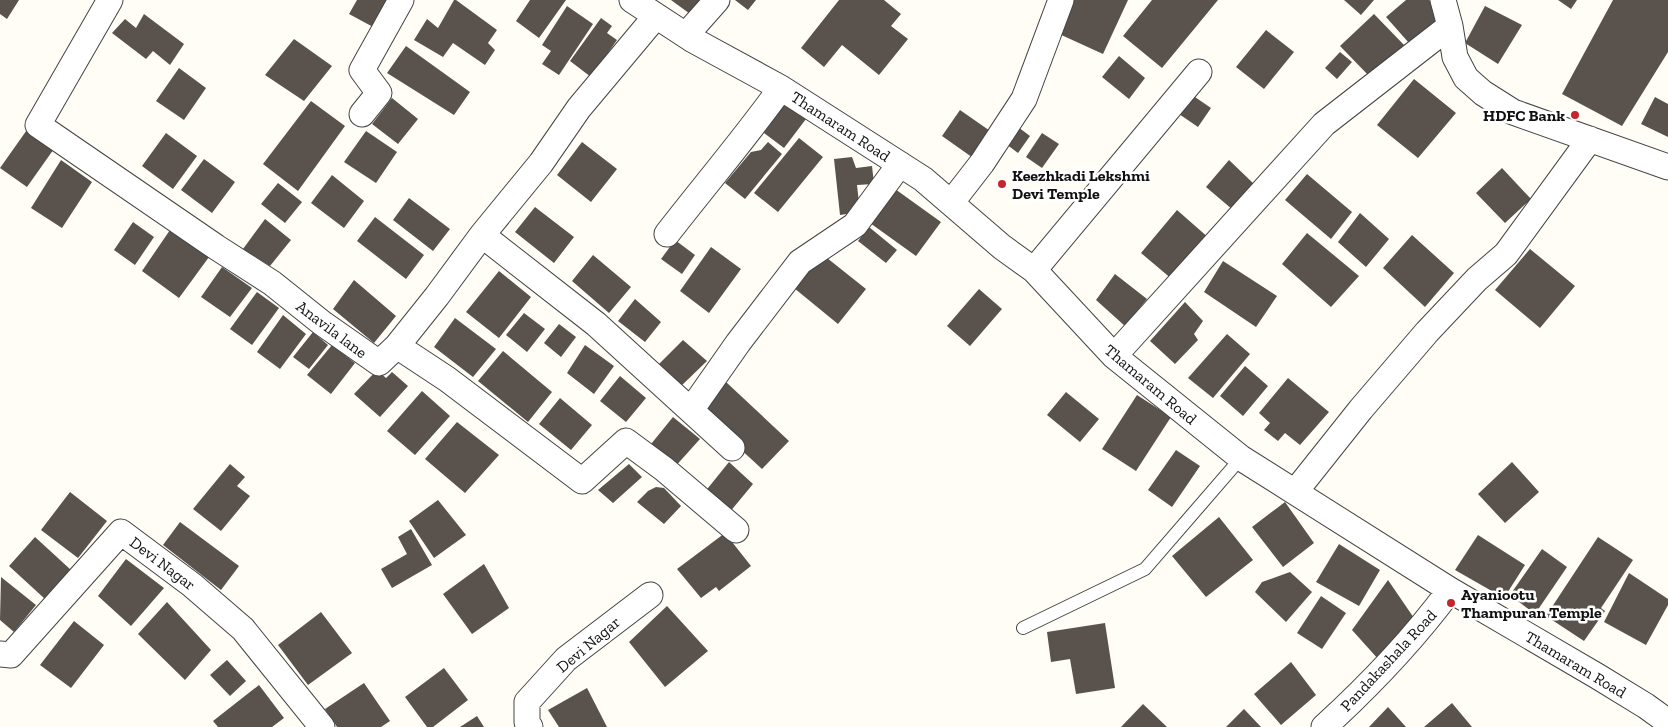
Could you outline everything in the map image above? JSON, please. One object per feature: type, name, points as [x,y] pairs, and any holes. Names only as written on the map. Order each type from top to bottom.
[{"type":"street","name":"Anavila lane","points":[[110,0],[38,125],[216,247],[272,283],[322,323],[379,363],[397,346],[437,296],[482,235],[541,163],[579,108],[656,16]]},
{"type":"street","points":[[362,114],[379,93],[362,70],[401,0]]},
{"type":"street","name":"Thamaram Road","points":[[632,0],[686,35],[781,88],[923,180],[1002,247],[1034,270],[1114,356],[1241,458],[1450,590],[1597,676],[1668,722]]},
{"type":"street","points":[[686,35],[717,0]]},
{"type":"street","points":[[951,203],[982,162],[1024,99],[1061,0]]},
{"type":"street","points":[[1443,0],[1455,57],[1466,78],[1483,93],[1513,112],[1668,167]]},
{"type":"street","points":[[1114,356],[1324,124],[1450,26]]},
{"type":"street","points":[[1034,270],[1199,72]]},
{"type":"street","points":[[667,234],[749,132],[781,88]]},
{"type":"street","points":[[1296,492],[1361,409],[1427,332],[1477,279],[1506,254],[1590,139]]},
{"type":"street","points":[[691,410],[738,343],[800,262],[855,225],[900,164]]},
{"type":"street","points":[[482,235],[596,324],[732,448]]},
{"type":"street","points":[[397,346],[447,379],[582,481],[626,441],[664,469],[736,530]]},
{"type":"street","name":"Devi Nagar","points":[[0,654],[11,656],[121,532],[192,585],[243,629],[322,727]]},
{"type":"street","name":"Pandakashala Road","points":[[1324,727],[1391,661],[1426,622],[1450,590]]},
{"type":"street","name":"Devi Nagar","points":[[530,727],[527,702],[566,658],[650,595]]},
{"type":"lane","points":[[1023,628],[1146,569],[1241,458]]},
{"type":"building","points":[[0,0],[19,0],[7,19],[0,14]]},
{"type":"building","points":[[357,0],[391,0],[375,28],[349,14]]},
{"type":"building","points":[[454,0],[497,30],[488,43],[495,50],[485,65],[453,43],[443,57],[414,40],[427,19],[438,28]]},
{"type":"building","points":[[530,0],[566,0],[539,38],[516,21]]},
{"type":"building","points":[[671,0],[712,0],[697,19]]},
{"type":"building","points":[[735,0],[756,0],[748,10]]},
{"type":"building","points":[[839,0],[884,0],[901,14],[891,26],[908,39],[879,75],[842,45],[824,67],[801,48]]},
{"type":"building","points":[[1072,0],[1128,0],[1103,54],[1057,33]]},
{"type":"building","points":[[1152,0],[1218,0],[1162,68],[1123,36]]},
{"type":"building","points":[[1344,0],[1374,0],[1361,15]]},
{"type":"building","points":[[1406,0],[1429,0],[1442,15],[1409,43],[1386,17]]},
{"type":"building","points":[[1558,0],[1577,0],[1571,9]]},
{"type":"building","points":[[1613,0],[1668,0],[1668,52],[1622,126],[1562,94]]},
{"type":"building","points":[[567,6],[593,24],[559,75],[542,64],[551,51],[542,45]]},
{"type":"building","points":[[1485,6],[1522,25],[1498,64],[1465,43]]},
{"type":"building","points":[[144,14],[184,44],[170,65],[153,51],[146,59],[112,33],[125,19],[136,28]]},
{"type":"building","points":[[1374,14],[1405,46],[1371,78],[1340,46]]},
{"type":"building","points":[[601,18],[612,26],[607,33],[617,40],[591,77],[570,61]]},
{"type":"building","points":[[1266,30],[1294,52],[1264,89],[1236,67]]},
{"type":"building","points":[[294,39],[332,66],[304,101],[265,75]]},
{"type":"building","points":[[406,46],[470,92],[454,115],[387,73]]},
{"type":"building","points":[[1340,52],[1352,62],[1337,79],[1325,68]]},
{"type":"building","points":[[1119,56],[1145,78],[1129,99],[1102,77]]},
{"type":"building","points":[[179,68],[206,88],[184,120],[156,101]]},
{"type":"building","points":[[1414,79],[1456,113],[1418,158],[1377,125]]},
{"type":"building","points":[[1192,95],[1211,108],[1198,127],[1179,114]]},
{"type":"building","points":[[1655,97],[1668,104],[1668,137],[1641,124]]},
{"type":"building","points":[[392,98],[418,119],[398,144],[372,124]]},
{"type":"building","points":[[311,101],[345,126],[298,191],[263,164]]},
{"type":"building","points":[[784,104],[806,119],[784,148],[764,133]]},
{"type":"building","points":[[960,110],[993,133],[976,160],[942,136]]},
{"type":"building","points":[[1014,124],[1030,136],[1018,153],[1002,141]]},
{"type":"building","points":[[29,127],[56,146],[27,187],[0,168]]},
{"type":"building","points":[[366,131],[397,152],[376,183],[344,162]]},
{"type":"building","points":[[166,133],[197,156],[173,189],[142,166]]},
{"type":"building","points":[[1042,133],[1059,144],[1042,168],[1026,157]]},
{"type":"building","points":[[799,138],[823,157],[778,212],[754,193]]},
{"type":"building","points":[[582,142],[617,169],[591,202],[557,175]]},
{"type":"building","points":[[768,142],[782,154],[745,199],[725,183],[751,152],[761,150]]},
{"type":"building","points":[[852,157],[856,168],[872,166],[874,184],[857,185],[860,212],[840,215],[834,159]]},
{"type":"building","points":[[204,159],[235,182],[212,213],[181,190]]},
{"type":"building","points":[[61,160],[92,182],[62,228],[31,208]]},
{"type":"building","points":[[1229,160],[1255,185],[1233,210],[1206,187]]},
{"type":"building","points":[[1502,168],[1531,199],[1505,223],[1476,193]]},
{"type":"building","points":[[1307,174],[1352,212],[1331,239],[1285,200]]},
{"type":"building","points":[[332,175],[364,201],[344,228],[311,203]]},
{"type":"building","points":[[278,183],[302,202],[285,223],[261,204]]},
{"type":"building","points":[[895,189],[941,222],[916,256],[870,223]]},
{"type":"building","points":[[409,198],[450,229],[433,251],[393,220]]},
{"type":"building","points":[[535,207],[574,237],[554,263],[515,232]]},
{"type":"building","points":[[1177,210],[1210,239],[1173,280],[1141,253]]},
{"type":"building","points":[[1360,213],[1389,239],[1366,267],[1338,242]]},
{"type":"building","points":[[375,217],[424,255],[406,279],[357,241]]},
{"type":"building","points":[[265,219],[291,240],[270,266],[243,249]]},
{"type":"building","points":[[133,222],[154,237],[135,265],[114,250]]},
{"type":"building","points":[[869,227],[897,250],[886,263],[858,241]]},
{"type":"building","points":[[170,230],[209,257],[179,298],[142,271]]},
{"type":"building","points":[[1307,233],[1359,276],[1331,307],[1282,264]]},
{"type":"building","points":[[1412,235],[1454,273],[1425,307],[1383,268]]},
{"type":"building","points":[[675,240],[695,255],[682,274],[661,259]]},
{"type":"building","points":[[711,247],[741,269],[709,313],[680,291]]},
{"type":"building","points":[[1530,249],[1575,286],[1540,328],[1495,290]]},
{"type":"building","points":[[822,254],[866,289],[838,324],[794,288]]},
{"type":"building","points":[[593,255],[631,287],[609,313],[572,281]]},
{"type":"building","points":[[1223,261],[1277,296],[1256,327],[1204,292]]},
{"type":"building","points":[[222,267],[252,288],[230,317],[201,297]]},
{"type":"building","points":[[499,271],[531,297],[499,338],[466,312]]},
{"type":"building","points":[[1115,274],[1147,299],[1125,326],[1096,300]]},
{"type":"building","points":[[354,280],[396,316],[374,343],[333,309]]},
{"type":"building","points":[[979,289],[1002,309],[970,346],[947,326]]},
{"type":"building","points":[[257,292],[279,308],[252,345],[230,329]]},
{"type":"building","points":[[635,299],[661,322],[645,342],[618,321]]},
{"type":"building","points":[[1185,302],[1203,321],[1194,334],[1198,340],[1175,364],[1150,341]]},
{"type":"building","points":[[524,313],[545,329],[527,352],[506,335]]},
{"type":"building","points":[[283,315],[306,334],[280,369],[257,352]]},
{"type":"building","points":[[455,318],[496,349],[473,377],[434,347]]},
{"type":"building","points":[[559,324],[576,337],[561,357],[544,343]]},
{"type":"building","points":[[313,332],[328,345],[309,369],[293,357]]},
{"type":"building","points":[[1227,334],[1250,354],[1213,398],[1188,378]]},
{"type":"building","points":[[683,340],[707,361],[679,388],[656,367]]},
{"type":"building","points":[[332,345],[355,363],[331,394],[307,375]]},
{"type":"building","points":[[585,345],[614,366],[594,394],[567,373]]},
{"type":"building","points":[[503,351],[552,392],[528,422],[478,381]]},
{"type":"building","points":[[1245,366],[1268,386],[1243,416],[1220,396]]},
{"type":"building","points":[[377,370],[386,378],[392,372],[408,386],[380,417],[354,394]]},
{"type":"building","points":[[620,376],[646,398],[626,422],[600,401]]},
{"type":"building","points":[[1288,378],[1329,412],[1300,445],[1285,433],[1278,441],[1264,430],[1270,423],[1259,413]]},
{"type":"building","points":[[726,382],[789,441],[762,469],[699,411]]},
{"type":"building","points":[[422,391],[450,416],[415,455],[387,431]]},
{"type":"building","points":[[1066,392],[1099,419],[1080,442],[1047,415]]},
{"type":"building","points":[[1137,395],[1171,417],[1136,471],[1102,449]]},
{"type":"building","points":[[560,398],[592,425],[571,450],[539,424]]},
{"type":"building","points":[[673,417],[700,439],[673,469],[647,449]]},
{"type":"building","points":[[457,422],[499,455],[465,493],[425,459]]},
{"type":"building","points":[[1176,450],[1200,466],[1172,507],[1148,490]]},
{"type":"building","points":[[729,462],[753,484],[729,513],[704,493]]},
{"type":"building","points":[[1512,462],[1539,492],[1505,523],[1478,494]]},
{"type":"building","points":[[230,464],[245,477],[237,486],[250,496],[221,531],[193,509]]},
{"type":"building","points":[[629,464],[642,477],[613,503],[598,490]]},
{"type":"building","points":[[656,487],[664,488],[681,506],[664,524],[637,502],[648,491]]},
{"type":"building","points":[[70,492],[107,521],[78,558],[41,530]]},
{"type":"building","points":[[438,500],[466,535],[434,558],[409,521]]},
{"type":"building","points":[[1285,502],[1314,543],[1283,567],[1252,527]]},
{"type":"building","points":[[1219,517],[1253,560],[1206,597],[1172,556]]},
{"type":"building","points":[[180,522],[239,566],[221,590],[163,545]]},
{"type":"building","points":[[411,529],[432,565],[392,588],[381,569],[407,554],[398,537]]},
{"type":"building","points":[[725,533],[751,566],[719,591],[716,587],[701,598],[677,569]]},
{"type":"building","points":[[1478,535],[1525,565],[1504,598],[1455,570]]},
{"type":"building","points":[[35,537],[71,570],[45,599],[9,566]]},
{"type":"building","points":[[1598,537],[1633,560],[1601,608],[1605,611],[1584,641],[1546,616]]},
{"type":"building","points":[[1339,544],[1380,570],[1359,606],[1316,582]]},
{"type":"building","points":[[1542,549],[1567,567],[1535,614],[1510,595]]},
{"type":"building","points":[[126,559],[164,588],[131,626],[98,596]]},
{"type":"building","points":[[484,564],[509,608],[472,634],[443,594]]},
{"type":"building","points":[[1290,572],[1312,592],[1286,622],[1255,592],[1262,582]]},
{"type":"building","points":[[1629,573],[1668,599],[1668,605],[1646,645],[1604,622]]},
{"type":"building","points":[[1,577],[36,605],[14,632],[0,620]]},
{"type":"building","points":[[1388,580],[1416,621],[1379,660],[1352,630]]},
{"type":"building","points":[[1321,596],[1346,613],[1322,649],[1297,633]]},
{"type":"building","points":[[167,602],[211,650],[185,680],[138,634]]},
{"type":"building","points":[[667,606],[708,651],[665,687],[629,642]]},
{"type":"building","points":[[321,612],[352,653],[308,685],[278,645]]},
{"type":"building","points":[[74,621],[104,645],[71,688],[40,665]]},
{"type":"building","points":[[1105,623],[1115,688],[1076,694],[1070,659],[1051,662],[1047,632]]},
{"type":"building","points":[[227,660],[246,681],[230,696],[210,675]]},
{"type":"building","points":[[1291,662],[1316,695],[1281,725],[1254,694]]},
{"type":"building","points":[[444,668],[468,700],[433,727],[427,727],[405,697]]},
{"type":"building","points":[[364,683],[390,721],[381,727],[337,727],[325,709]]},
{"type":"building","points":[[259,685],[284,718],[272,727],[218,727],[213,721]]},
{"type":"building","points":[[587,688],[607,727],[559,727],[548,710]]},
{"type":"building","points":[[1452,703],[1472,727],[1424,727]]},
{"type":"building","points":[[1143,704],[1167,727],[1121,727]]},
{"type":"building","points":[[1388,707],[1406,727],[1369,727]]},
{"type":"building","points":[[1244,709],[1261,727],[1226,727]]},
{"type":"building","points":[[477,716],[484,727],[460,727]]},
{"type":"place","name":"HDFC Bank","points":[[1575,115]]},
{"type":"place","name":"Keezhkadi Lekshmi Devi Temple","points":[[1002,184]]},
{"type":"place","name":"Ayaniootu Thampuran Temple","points":[[1451,603]]}]
